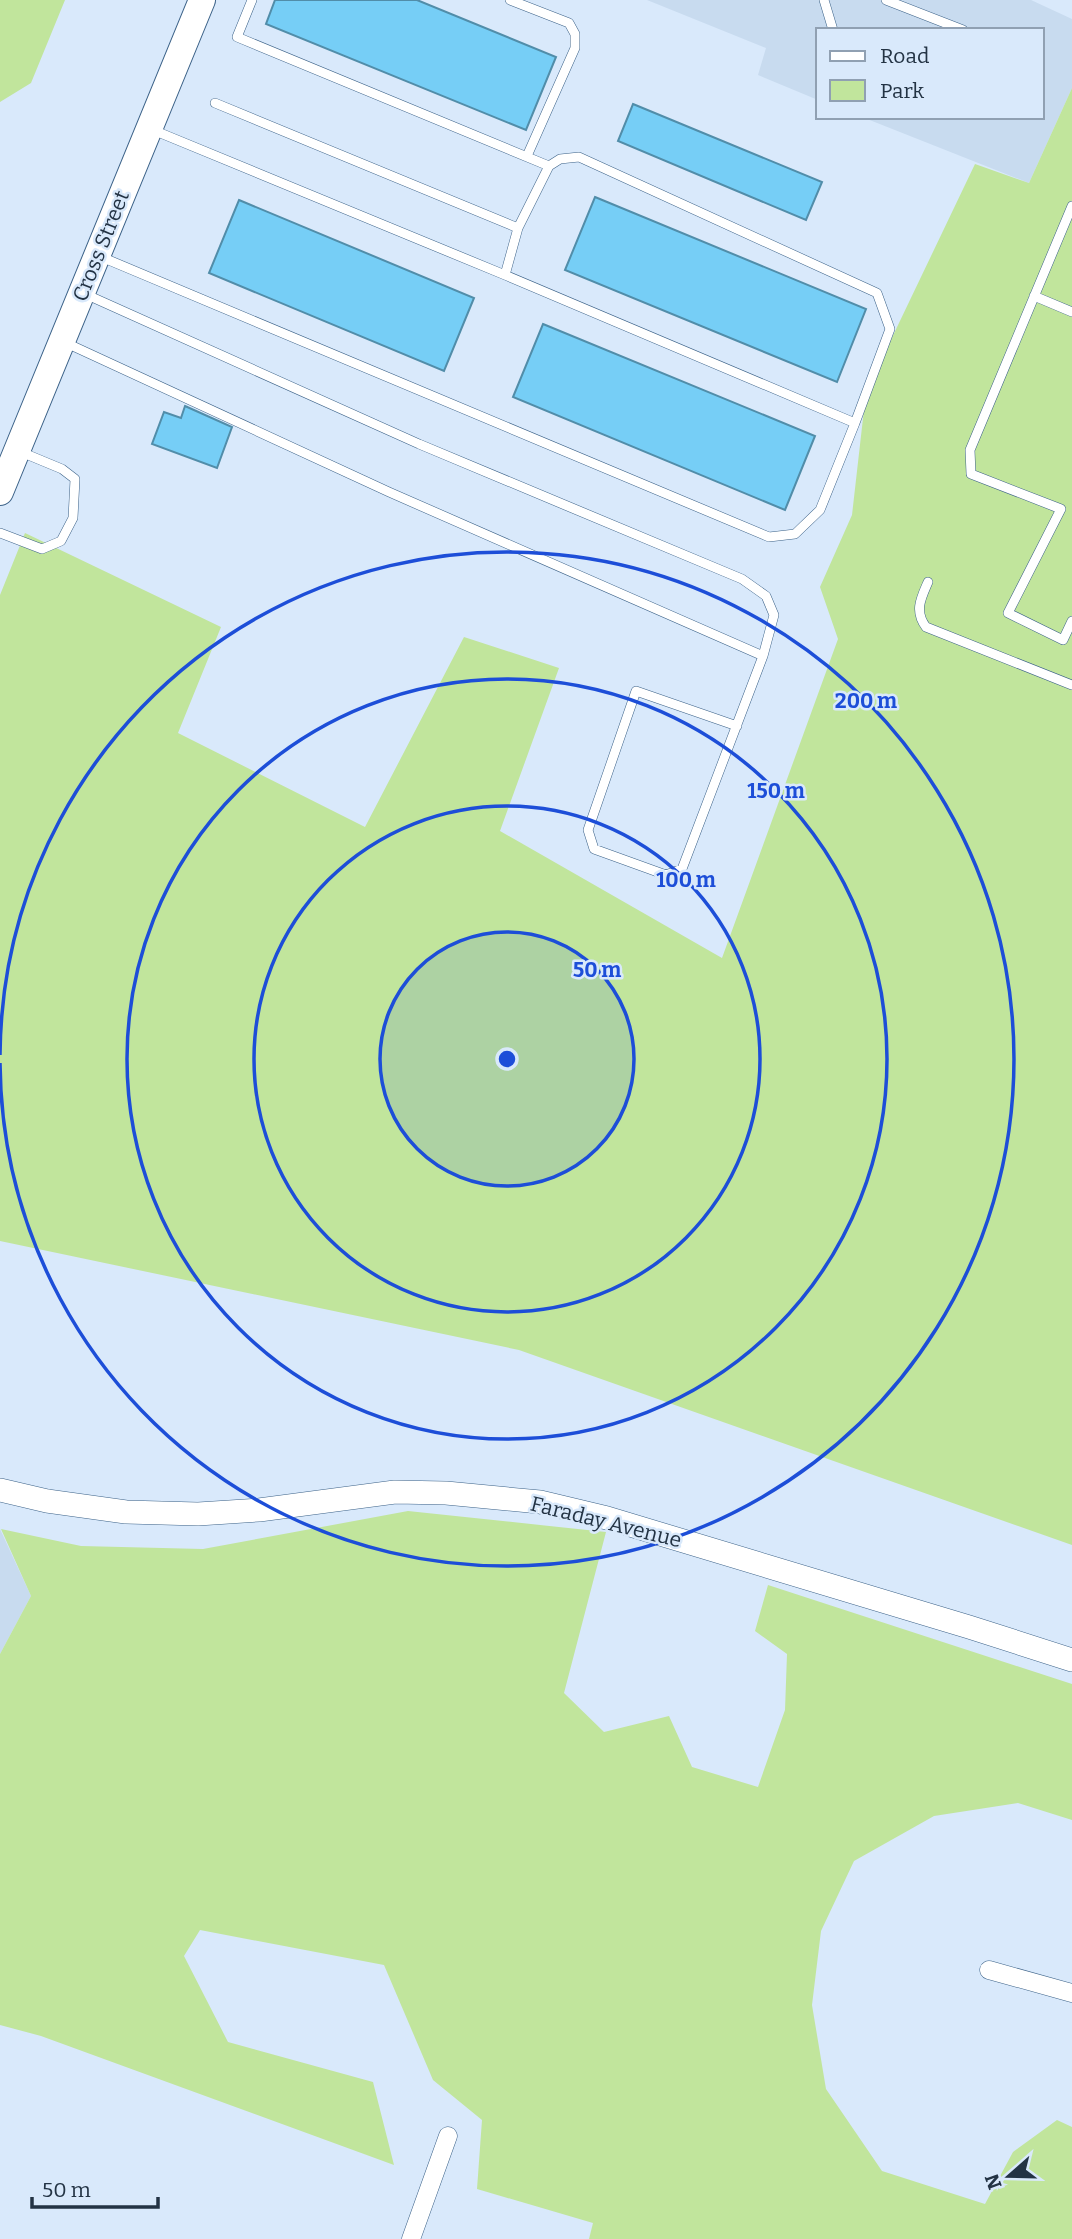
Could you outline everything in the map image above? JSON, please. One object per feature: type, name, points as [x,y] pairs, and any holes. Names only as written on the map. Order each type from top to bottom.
[{"type":"main road","name":"Cross Street","points":[[0,492],[202,0]]},
{"type":"street","name":"Faraday Avenue","points":[[0,1490],[47,1501],[150,1513],[198,1514],[259,1510],[395,1492],[446,1493],[540,1503],[607,1518],[1072,1660]]},
{"type":"street","points":[[989,1970],[1072,1993]]},
{"type":"street","points":[[411,2239],[449,2136]]},
{"type":"lane","points":[[252,0],[237,37],[549,166]]},
{"type":"lane","points":[[510,0],[569,23],[575,34],[575,48],[527,156]]},
{"type":"lane","points":[[824,0],[832,28]]},
{"type":"lane","points":[[886,0],[958,28]]},
{"type":"lane","points":[[215,103],[518,228]]},
{"type":"lane","points":[[149,128],[855,423]]},
{"type":"lane","points":[[97,256],[769,537],[795,534],[820,510],[890,329],[877,293],[579,157],[560,159],[549,166],[518,228],[505,275]]},
{"type":"lane","points":[[1072,206],[970,450],[971,474],[1061,509],[1008,613],[1063,640],[1072,621]]},
{"type":"lane","points":[[82,292],[419,444],[742,579],[766,596],[774,615],[763,656],[737,726],[682,870],[666,875],[594,849],[588,830],[636,691],[737,726]]},
{"type":"lane","points":[[1034,296],[1072,312]]},
{"type":"lane","points":[[62,341],[389,492],[763,656]]},
{"type":"lane","points":[[0,533],[42,549],[61,541],[73,518],[75,479],[62,469],[18,450]]},
{"type":"lane","points":[[928,582],[918,607],[919,616],[926,627],[1072,685]]},
{"type":"shaded area","points":[[647,0],[1031,0],[1072,19],[1072,88],[1029,183],[867,119],[1044,119],[1044,28],[816,28],[816,99],[758,75],[766,48]]},
{"type":"shaded area","points":[[0,1529],[31,1596],[0,1654]]},
{"type":"green space","points":[[0,0],[65,0],[31,83],[0,102]]},
{"type":"green space","points":[[1072,88],[1072,1545],[519,1350],[0,1241],[0,595],[25,533],[221,627],[178,733],[365,827],[464,637],[559,668],[500,831],[722,958],[838,639],[820,587],[852,515],[866,392],[975,164],[1029,183]]},
{"type":"green space","points":[[408,1511],[606,1532],[564,1693],[604,1732],[669,1716],[692,1767],[758,1787],[785,1710],[787,1654],[755,1631],[768,1585],[1072,1684],[1072,1820],[1018,1803],[934,1816],[854,1861],[821,1931],[812,2005],[826,2089],[882,2171],[985,2204],[1013,2152],[1057,2120],[1072,2127],[1072,2239],[589,2239],[593,2223],[477,2189],[482,2120],[433,2080],[384,1965],[200,1930],[184,1956],[228,2042],[373,2082],[394,2165],[41,2036],[0,2025],[0,1654],[31,1596],[1,1529],[81,1546],[203,1549]]},
{"type":"building","points":[[275,0],[417,0],[556,57],[526,130],[266,24]]},
{"type":"building","points":[[633,104],[822,182],[806,220],[618,141]]},
{"type":"building","points":[[595,197],[866,309],[837,382],[565,270]]},
{"type":"building","points":[[239,200],[474,298],[444,371],[209,273]]},
{"type":"building","points":[[543,324],[815,436],[785,510],[513,397]]},
{"type":"building","points":[[185,406],[232,427],[217,468],[152,444],[164,412],[181,418]]}]
